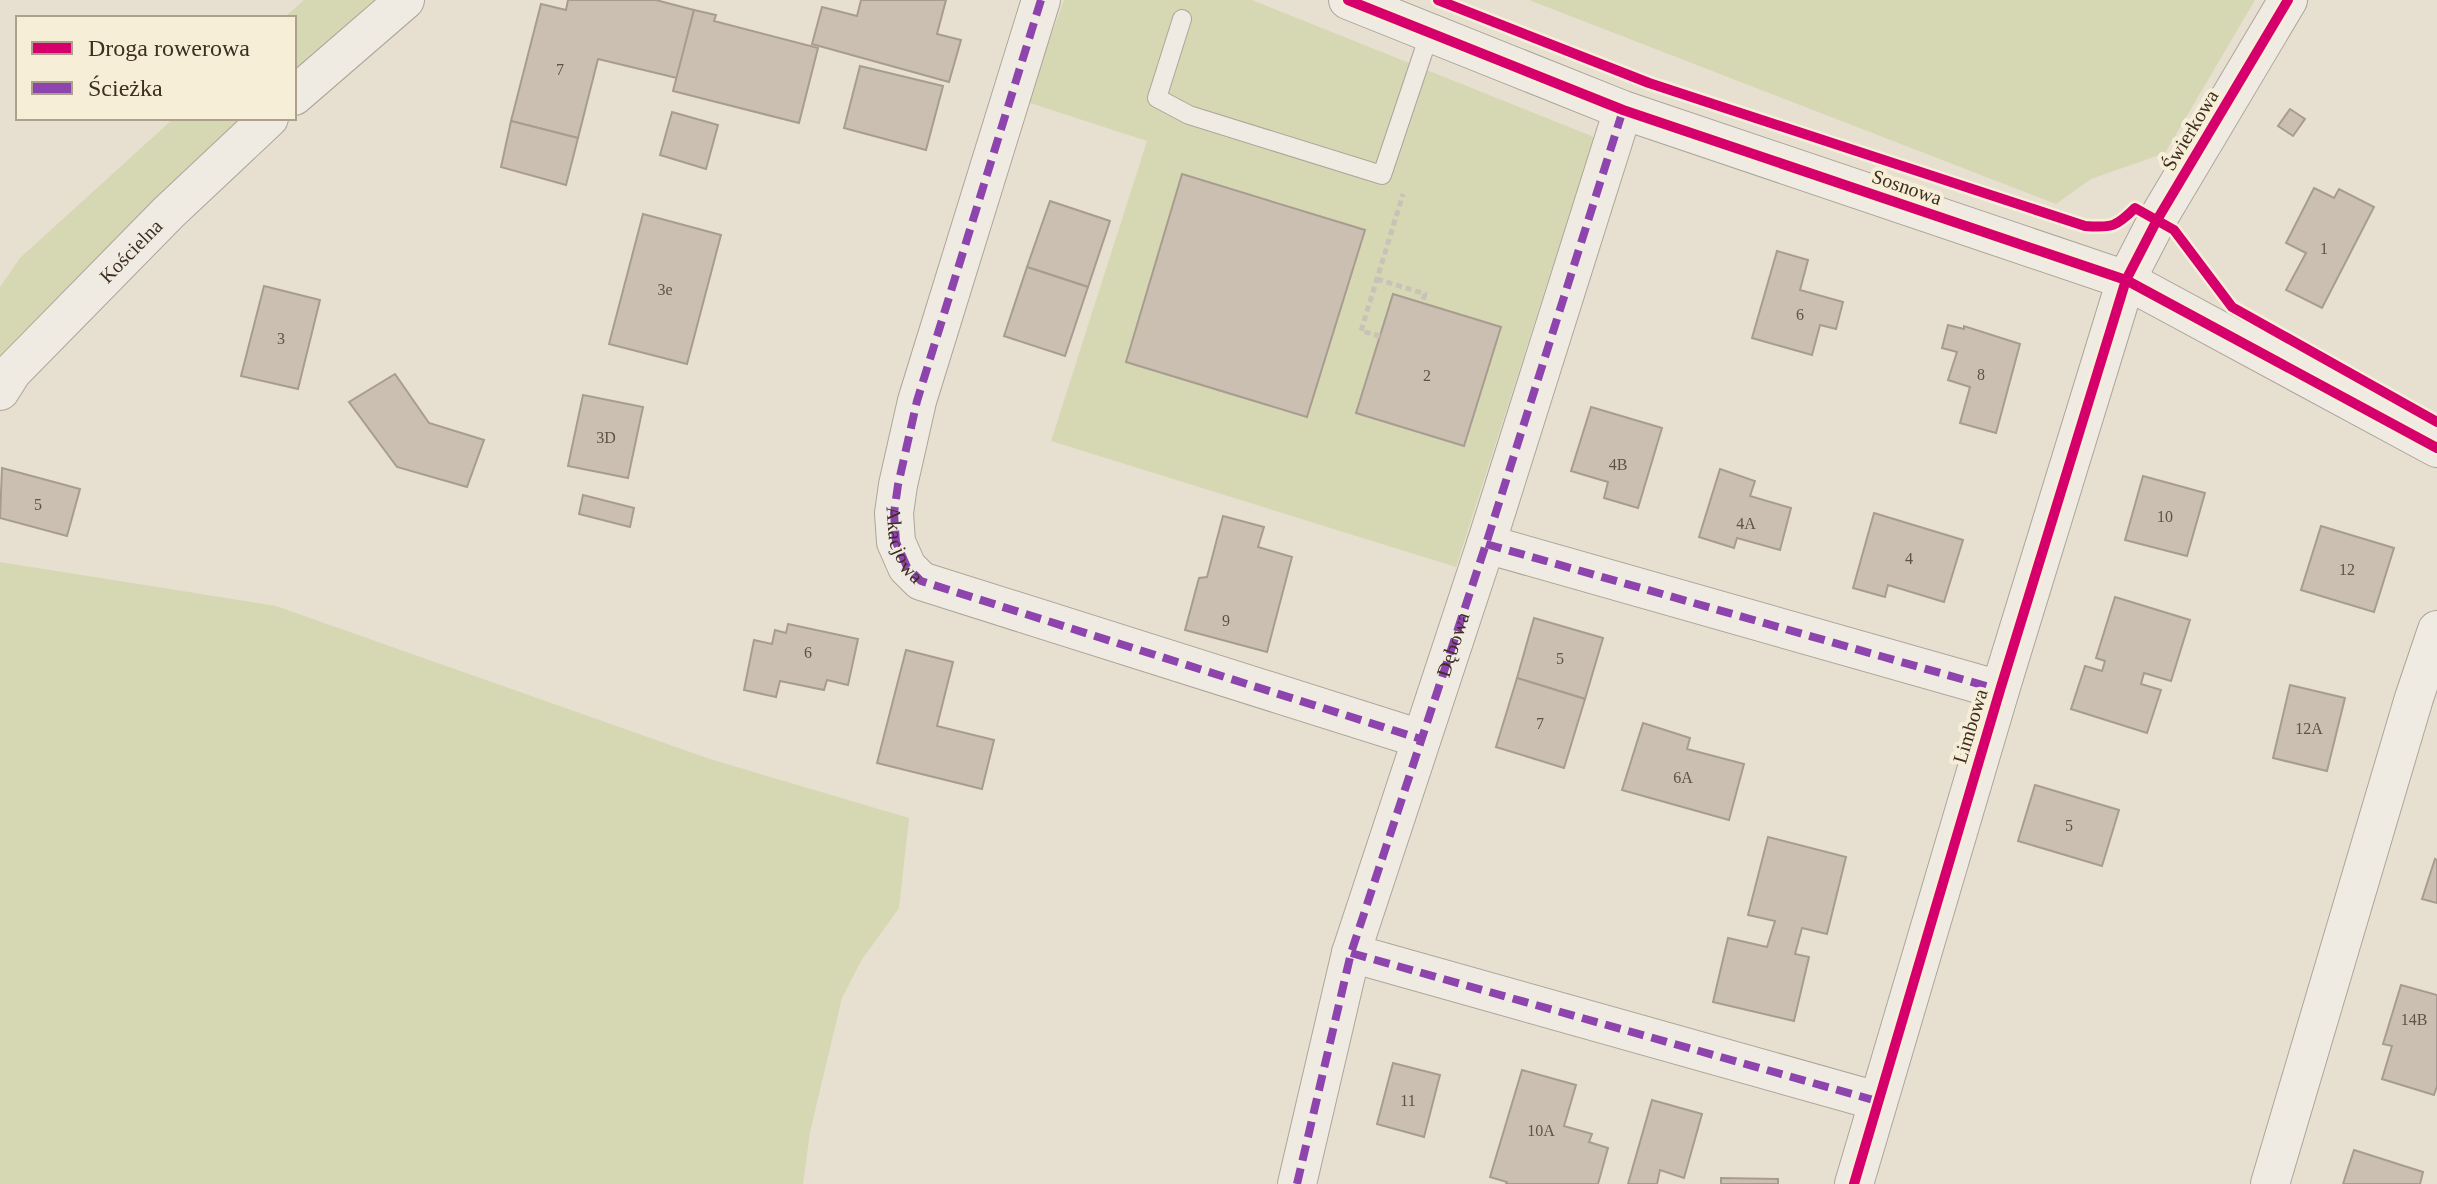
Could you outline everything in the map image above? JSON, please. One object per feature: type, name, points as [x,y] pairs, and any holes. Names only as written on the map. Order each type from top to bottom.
[{"type":"street","points":[[296,94],[405,0]]},
{"type":"street","name":"Akacjowa","points":[[1041,0],[917,401],[894,513],[896,542],[907,567],[921,581],[1421,739]]},
{"type":"street","name":"Sosnowa","points":[[1348,0],[1623,110],[2126,280],[2437,448]]},
{"type":"street","name":"Świerkowa","points":[[2126,280],[2157,220],[2288,0]]},
{"type":"street","name":"Dębowa","points":[[1297,1184],[1351,953],[1486,544],[1623,110]]},
{"type":"street","name":"Kościelna","points":[[0,391],[12,372],[168,213],[267,120]]},
{"type":"street","name":"Limbowa","points":[[1854,1184],[2000,690],[2126,280]]},
{"type":"street","name":"Limbowa","points":[[1486,544],[2000,690]]},
{"type":"street","points":[[2270,1184],[2437,630]]},
{"type":"street","points":[[1351,953],[1877,1101]]},
{"type":"lane","points":[[1182,19],[1157,98],[1189,115],[1382,175],[1430,32]]},
{"type":"path","points":[[1380,336],[1361,331],[1406,183],[1382,175]]},
{"type":"path","points":[[1377,279],[1425,294],[1422,303]]},
{"type":"green space","points":[[304,0],[405,0],[296,94],[296,16],[286,16]]},
{"type":"green space","points":[[1064,0],[1252,0],[1594,137],[1456,567],[1051,441],[1147,141],[1027,102]]},
{"type":"green space","points":[[1529,0],[2255,0],[2165,153],[2091,179],[2056,204]]},
{"type":"green space","points":[[172,120],[267,120],[0,391],[0,287],[20,258]]},
{"type":"green space","points":[[0,562],[276,606],[710,759],[909,818],[899,908],[861,961],[842,998],[810,1132],[803,1184],[0,1184]]},
{"type":"building","points":[[568,0],[656,0],[694,10],[677,78],[598,59],[578,138],[511,121],[541,4],[566,10]]},
{"type":"building","points":[[861,0],[946,0],[937,34],[961,40],[949,82],[812,44],[822,7],[857,16]]},
{"type":"building","points":[[694,10],[716,15],[714,21],[818,48],[799,123],[673,91]]},
{"type":"building","points":[[860,66],[943,86],[926,150],[844,128]]},
{"type":"building","points":[[2290,109],[2305,119],[2293,136],[2278,126]]},
{"type":"building","points":[[672,112],[718,125],[706,169],[660,155]]},
{"type":"building","points":[[511,121],[578,138],[566,185],[501,167]]},
{"type":"building","points":[[1182,174],[1365,230],[1307,417],[1126,362]]},
{"type":"building","points":[[2314,188],[2334,198],[2339,189],[2374,207],[2322,308],[2286,290],[2306,253],[2286,243]]},
{"type":"building","points":[[1050,201],[1110,221],[1088,287],[1027,267]]},
{"type":"building","points":[[643,214],[721,235],[687,364],[609,344]]},
{"type":"building","points":[[1777,251],[1808,260],[1800,290],[1843,302],[1836,329],[1820,325],[1812,355],[1752,338]]},
{"type":"building","points":[[1027,267],[1088,287],[1065,356],[1004,336]]},
{"type":"building","points":[[264,286],[320,300],[298,389],[241,376]]},
{"type":"building","points":[[1393,294],[1501,327],[1464,446],[1356,413]]},
{"type":"building","points":[[1948,325],[1964,329],[1964,326],[2020,344],[1996,433],[1960,423],[1970,387],[1948,380],[1957,352],[1942,348]]},
{"type":"building","points":[[395,374],[429,423],[484,440],[467,487],[397,467],[349,402]]},
{"type":"building","points":[[583,395],[643,407],[628,478],[568,466]]},
{"type":"building","points":[[1591,407],[1662,428],[1638,508],[1604,498],[1608,482],[1571,471]]},
{"type":"building","points":[[2,468],[80,489],[67,536],[0,518]]},
{"type":"building","points":[[1720,469],[1755,481],[1750,496],[1791,508],[1780,550],[1737,538],[1734,548],[1699,537]]},
{"type":"building","points":[[2143,476],[2205,493],[2187,556],[2125,540]]},
{"type":"building","points":[[583,495],[634,508],[630,527],[579,514]]},
{"type":"building","points":[[1874,513],[1963,540],[1944,602],[1888,585],[1885,597],[1853,588]]},
{"type":"building","points":[[1223,516],[1264,527],[1258,547],[1292,557],[1267,652],[1185,630],[1199,578],[1207,577]]},
{"type":"building","points":[[2321,526],[2394,548],[2374,612],[2301,590]]},
{"type":"building","points":[[2115,597],[2190,620],[2171,681],[2144,673],[2141,684],[2161,690],[2147,733],[2071,709],[2085,666],[2102,671],[2105,661],[2096,658]]},
{"type":"building","points":[[1534,618],[1603,638],[1585,699],[1517,678]]},
{"type":"building","points":[[788,624],[858,639],[848,685],[827,680],[824,690],[780,681],[776,697],[744,690],[754,640],[772,644],[775,630],[786,633]]},
{"type":"building","points":[[906,650],[953,662],[937,726],[994,740],[982,789],[877,763]]},
{"type":"building","points":[[1517,678],[1585,699],[1564,768],[1496,747]]},
{"type":"building","points":[[2290,685],[2345,698],[2327,771],[2273,758]]},
{"type":"building","points":[[1643,723],[1690,738],[1687,749],[1744,764],[1729,820],[1622,790]]},
{"type":"building","points":[[2035,785],[2119,810],[2102,866],[2018,841]]},
{"type":"building","points":[[1768,837],[1846,857],[1827,934],[1802,928],[1795,954],[1809,957],[1794,1021],[1713,1002],[1728,938],[1767,947],[1775,921],[1748,915]]},
{"type":"building","points":[[2437,860],[2437,903],[2422,899]]},
{"type":"building","points":[[2401,985],[2437,995],[2437,1086],[2434,1095],[2382,1079],[2392,1046],[2383,1044]]},
{"type":"building","points":[[1393,1063],[1440,1075],[1424,1137],[1377,1124]]},
{"type":"building","points":[[1522,1070],[1576,1085],[1564,1126],[1592,1134],[1589,1142],[1608,1148],[1598,1184],[1506,1184],[1490,1177]]},
{"type":"building","points":[[1652,1100],[1702,1114],[1684,1178],[1660,1170],[1657,1184],[1628,1184]]},
{"type":"building","points":[[2354,1150],[2423,1172],[2420,1184],[2343,1184]]},
{"type":"building","points":[[1721,1178],[1778,1179],[1778,1184],[1721,1184]]},
{"type":"marked path","points":[[1041,0],[917,401],[894,513],[896,542],[907,567],[921,581],[1421,739]]},
{"type":"marked path","points":[[1297,1184],[1351,953],[1486,544],[1623,110]]},
{"type":"marked path","points":[[1486,544],[2000,690]]},
{"type":"marked path","points":[[1351,953],[1877,1101]]},
{"type":"cycle path","points":[[1348,0],[1623,110],[2126,280],[2437,448]]},
{"type":"cycle path","points":[[1438,0],[1649,83],[2085,226],[2113,225],[2135,208],[2174,230],[2232,307],[2437,422]]},
{"type":"cycle path","points":[[1854,1184],[2000,690],[2126,280],[2157,220],[2288,0]]}]
